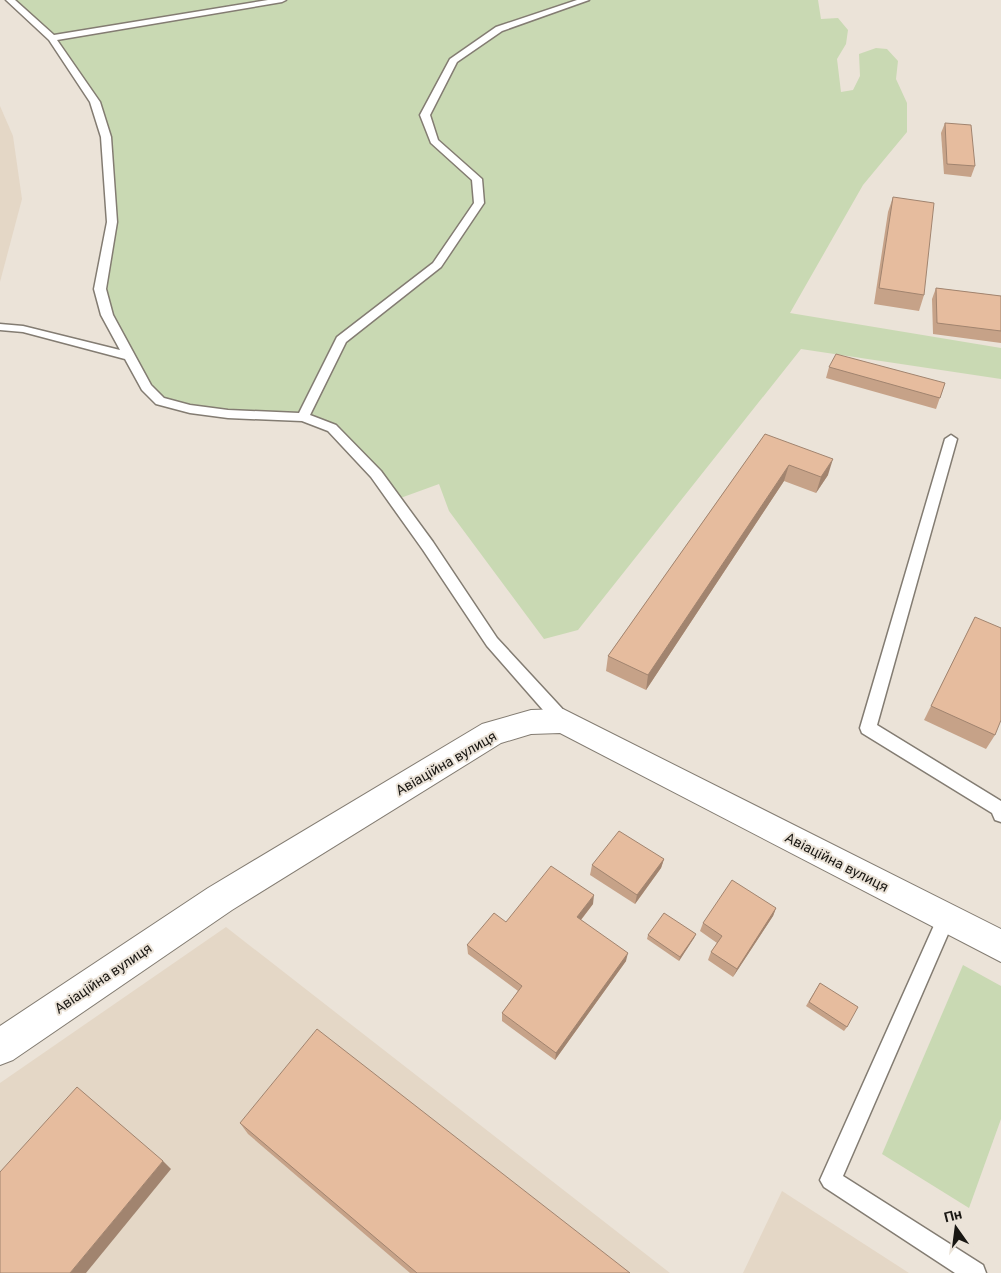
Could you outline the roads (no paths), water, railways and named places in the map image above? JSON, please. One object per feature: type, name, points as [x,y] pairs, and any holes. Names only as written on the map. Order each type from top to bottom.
[{"type":"street","name":"Авіаційна вулиця","points":[[0,1047],[220,899],[492,733],[531,722],[563,721],[1001,946]]},
{"type":"lane","points":[[10,0],[52,38],[94,102],[106,137],[112,222],[100,289],[107,314],[146,387],[160,401],[190,409],[228,414],[303,417],[332,428],[376,474],[428,546],[492,642],[563,721]]},
{"type":"lane","points":[[52,38],[282,0]]},
{"type":"lane","points":[[303,417],[341,340],[437,265],[479,203],[477,180],[434,141],[425,115],[453,61],[499,29],[585,0]]},
{"type":"lane","points":[[0,326],[23,328],[128,356]]},
{"type":"lane","points":[[951,439],[868,728],[998,808],[1001,815]]},
{"type":"lane","points":[[946,918],[831,1180],[975,1273]]}]
